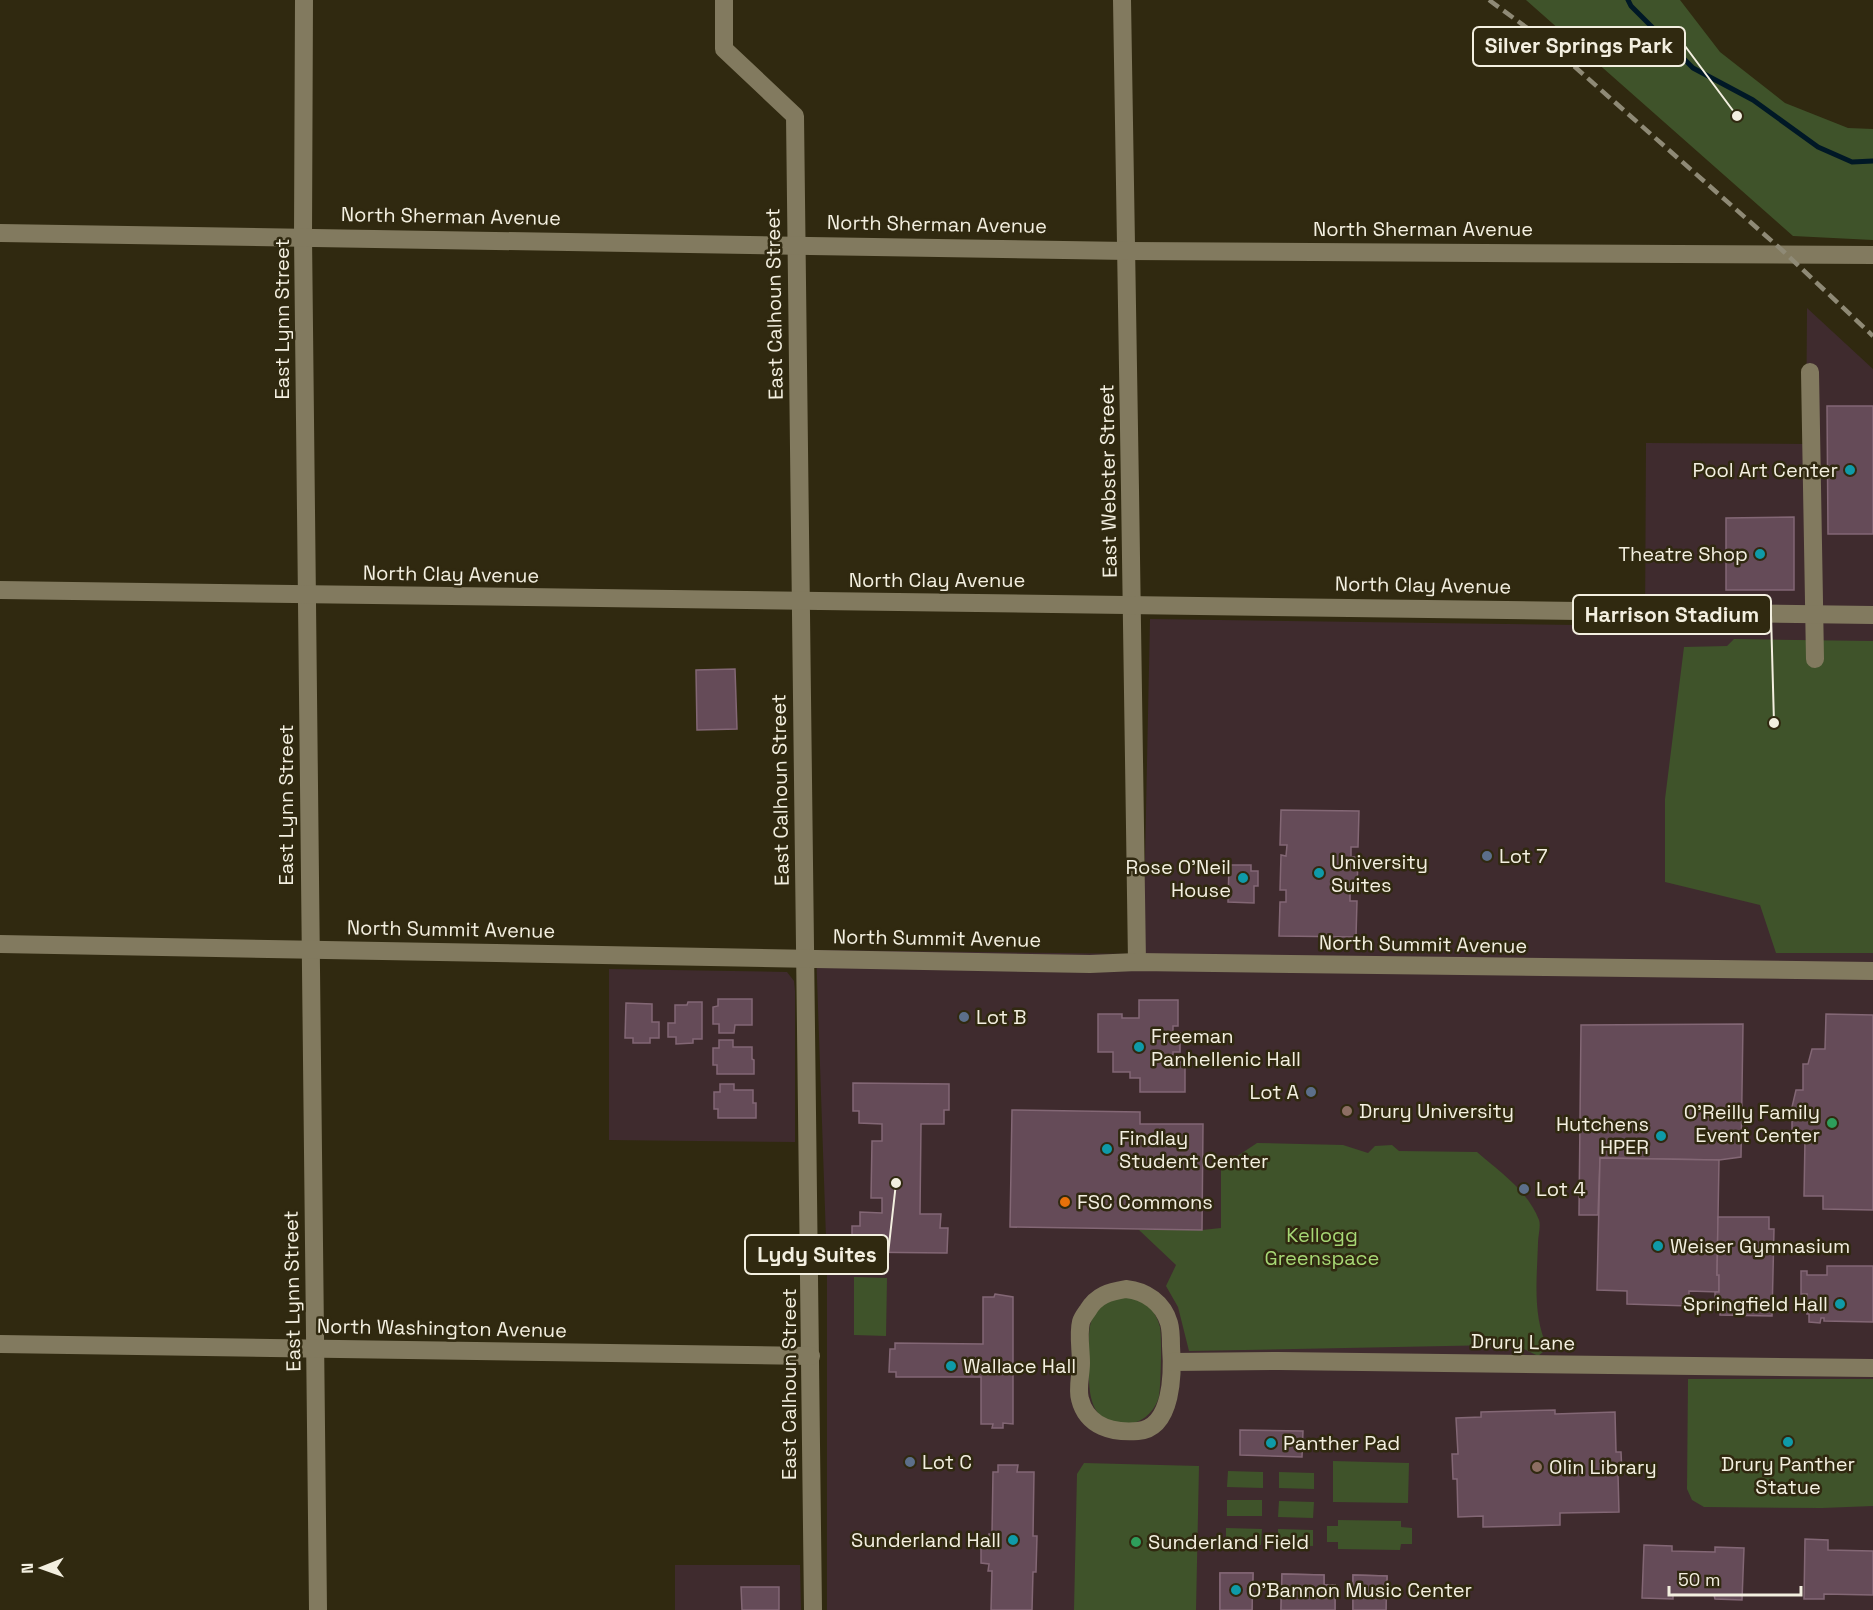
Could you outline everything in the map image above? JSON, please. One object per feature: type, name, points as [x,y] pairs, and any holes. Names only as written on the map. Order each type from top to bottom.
[{"type":"street","name":"East Lynn Street","points":[[304,0],[303,236],[318,1610]]},
{"type":"street","name":"East Calhoun Street","points":[[724,0],[724,49],[795,116],[813,1610]]},
{"type":"street","name":"East Webster Street","points":[[1122,0],[1128,251],[1133,793],[1137,962]]},
{"type":"street","name":"North Sherman Avenue","points":[[0,233],[303,236],[1128,251],[1873,255]]},
{"type":"street","points":[[1810,372],[1815,659]]},
{"type":"street","name":"North Clay Avenue","points":[[0,590],[800,602],[1132,603],[1873,615]]},
{"type":"street","name":"North Summit Avenue","points":[[0,945],[310,948],[1090,964],[1137,962],[1873,971]]},
{"type":"street","points":[[1126,1289],[1138,1291],[1152,1298],[1170,1324],[1172,1362],[1168,1401],[1161,1417],[1151,1427],[1140,1431],[1108,1430],[1096,1424],[1086,1412],[1080,1398],[1081,1321],[1094,1301],[1108,1292],[1126,1289]]},
{"type":"street","name":"North Washington Avenue","points":[[0,1344],[811,1356]]},
{"type":"street","name":"Drury Lane","points":[[1172,1362],[1279,1361],[1873,1368]]},
{"type":"shaded area","name":"Drury University","points":[[1807,308],[1873,369],[1873,1610],[827,1610],[827,1267],[816,950],[1143,954],[1150,619],[1645,626],[1646,443],[1806,444]]},
{"type":"shaded area","points":[[609,969],[787,972],[794,981],[795,991],[795,1142],[609,1140]]},
{"type":"shaded area","points":[[675,1565],[800,1565],[801,1610],[675,1610]]},
{"type":"green space","points":[[1526,0],[1680,0],[1720,52],[1785,103],[1848,128],[1873,129],[1873,240],[1793,236]]},
{"type":"green space","points":[[1734,639],[1873,641],[1873,953],[1776,953],[1760,905],[1665,882],[1665,799],[1684,647],[1727,646]]},
{"type":"green space","name":"Kellogg Greenspace","points":[[1257,1143],[1343,1145],[1368,1153],[1375,1146],[1392,1145],[1399,1151],[1477,1152],[1520,1191],[1539,1220],[1538,1310],[1548,1348],[1538,1356],[1508,1341],[1497,1345],[1189,1351],[1178,1307],[1166,1286],[1176,1265],[1139,1230],[1221,1228],[1221,1167]]},
{"type":"green space","points":[[854,1277],[887,1278],[886,1336],[854,1335]]},
{"type":"green space","points":[[1124,1297],[1147,1304],[1156,1316],[1161,1333],[1159,1396],[1152,1411],[1143,1419],[1127,1424],[1113,1423],[1103,1418],[1097,1411],[1092,1402],[1089,1379],[1089,1333],[1093,1316],[1102,1305]]},
{"type":"green space","points":[[1688,1379],[1873,1379],[1873,1506],[1704,1507],[1692,1500],[1687,1489]]},
{"type":"green space","points":[[1333,1461],[1409,1463],[1408,1503],[1333,1502]]},
{"type":"green space","name":"Sunderland Field","points":[[1084,1463],[1199,1466],[1196,1610],[1074,1610],[1077,1474]]},
{"type":"green space","points":[[1228,1471],[1263,1472],[1263,1488],[1227,1487]]},
{"type":"green space","points":[[1279,1472],[1314,1473],[1314,1489],[1279,1488]]},
{"type":"green space","points":[[1227,1500],[1262,1500],[1262,1516],[1227,1516]]},
{"type":"green space","points":[[1279,1501],[1314,1502],[1313,1518],[1278,1517]]},
{"type":"green space","points":[[1338,1520],[1401,1521],[1401,1527],[1412,1528],[1412,1544],[1401,1544],[1400,1550],[1338,1549],[1338,1542],[1327,1542],[1327,1526],[1338,1526]]},
{"type":"green space","points":[[1226,1528],[1262,1529],[1261,1545],[1226,1544]]},
{"type":"green space","points":[[1278,1529],[1313,1530],[1313,1546],[1278,1545]]},
{"type":"building","name":"Pool Art Center","points":[[1827,406],[1873,406],[1873,534],[1828,534]]},
{"type":"building","name":"Theatre Shop","points":[[1794,517],[1794,590],[1726,590],[1726,518]]},
{"type":"building","points":[[735,669],[737,729],[697,730],[696,670]]},
{"type":"building","name":"University Suites","points":[[1281,810],[1359,811],[1358,847],[1351,847],[1351,857],[1358,857],[1357,891],[1350,891],[1350,901],[1357,901],[1356,937],[1279,936],[1280,902],[1286,902],[1286,890],[1280,890],[1281,855],[1286,856],[1287,845],[1280,845]]},
{"type":"building","name":"Rose O’Neil House","points":[[1229,865],[1251,865],[1251,871],[1258,871],[1258,886],[1254,886],[1254,903],[1228,902]]},
{"type":"building","points":[[718,999],[752,999],[752,1025],[735,1025],[734,1033],[719,1033],[719,1024],[713,1024],[713,1007],[718,1006]]},
{"type":"building","name":"Freeman Panhellenic Hall","points":[[1139,1000],[1178,1000],[1178,1026],[1173,1026],[1173,1033],[1180,1033],[1180,1052],[1173,1052],[1173,1062],[1185,1062],[1185,1092],[1140,1092],[1140,1078],[1130,1078],[1130,1072],[1113,1072],[1113,1052],[1098,1052],[1098,1014],[1122,1014],[1122,1018],[1139,1018]]},
{"type":"building","points":[[688,1002],[702,1002],[702,1039],[693,1039],[693,1043],[676,1044],[676,1037],[668,1037],[668,1023],[675,1023],[675,1005],[687,1005]]},
{"type":"building","points":[[626,1003],[652,1004],[652,1022],[659,1022],[659,1038],[650,1038],[650,1043],[633,1043],[633,1038],[625,1038]]},
{"type":"building","name":"O'Reilly Family Event Center","points":[[1826,1014],[1873,1015],[1873,1210],[1823,1209],[1823,1196],[1804,1196],[1805,1139],[1792,1138],[1792,1107],[1796,1090],[1803,1090],[1803,1064],[1808,1064],[1812,1049],[1825,1049]]},
{"type":"building","name":"Hutchens HPER","points":[[1743,1024],[1741,1157],[1719,1160],[1600,1158],[1598,1215],[1579,1215],[1581,1025]]},
{"type":"building","points":[[719,1040],[733,1040],[733,1047],[752,1047],[754,1074],[717,1074],[717,1065],[713,1065],[713,1048],[719,1048]]},
{"type":"building","points":[[853,1083],[949,1084],[949,1110],[944,1110],[944,1124],[921,1124],[920,1214],[941,1214],[940,1228],[948,1228],[947,1253],[852,1252],[852,1226],[860,1226],[860,1212],[882,1213],[882,1198],[871,1198],[872,1141],[882,1141],[882,1124],[859,1123],[859,1111],[853,1111]]},
{"type":"building","points":[[720,1084],[734,1084],[734,1090],[753,1090],[756,1118],[718,1118],[718,1109],[714,1109],[714,1092],[720,1092]]},
{"type":"building","name":"Findlay Student Center","points":[[1012,1110],[1140,1112],[1140,1124],[1203,1124],[1202,1230],[1010,1227]]},
{"type":"building","name":"Weiser Gymnasium","points":[[1600,1158],[1719,1160],[1717,1275],[1719,1275],[1719,1292],[1689,1291],[1689,1306],[1627,1304],[1627,1291],[1597,1290]]},
{"type":"building","points":[[1718,1217],[1769,1217],[1769,1229],[1774,1229],[1772,1316],[1720,1315],[1720,1308],[1715,1308],[1715,1292],[1719,1292]]},
{"type":"building","name":"Springfield Hall","points":[[1827,1266],[1873,1266],[1873,1322],[1824,1321],[1824,1318],[1821,1318],[1820,1323],[1809,1322],[1807,1294],[1801,1294],[1801,1271],[1807,1271],[1807,1275],[1827,1275]]},
{"type":"building","name":"Wallace Hall","points":[[995,1294],[1013,1297],[1013,1424],[1003,1423],[1003,1428],[992,1428],[993,1424],[981,1424],[981,1377],[896,1377],[896,1372],[889,1372],[890,1349],[895,1349],[895,1343],[983,1344],[983,1297],[994,1297]]},
{"type":"building","name":"Olin Library","points":[[1555,1410],[1555,1414],[1615,1412],[1616,1452],[1621,1452],[1622,1474],[1618,1474],[1619,1512],[1560,1513],[1560,1525],[1483,1527],[1483,1516],[1458,1517],[1457,1479],[1453,1479],[1452,1454],[1458,1454],[1456,1418],[1481,1417],[1481,1412]]},
{"type":"building","name":"Panther Pad","points":[[1240,1430],[1303,1431],[1302,1457],[1240,1455]]},
{"type":"building","name":"Sunderland Hall","points":[[998,1465],[1018,1465],[1017,1472],[1034,1472],[1033,1536],[1037,1536],[1032,1610],[991,1610],[992,1571],[988,1571],[989,1564],[981,1563],[981,1544],[989,1544],[989,1534],[992,1534],[993,1472],[998,1472]]},
{"type":"building","points":[[1805,1539],[1828,1540],[1828,1550],[1873,1551],[1873,1595],[1824,1594],[1824,1599],[1804,1599]]},
{"type":"building","points":[[1644,1545],[1672,1546],[1672,1551],[1715,1552],[1715,1547],[1744,1548],[1742,1600],[1715,1599],[1714,1595],[1673,1594],[1673,1599],[1642,1598]]},
{"type":"building","name":"O'Bannon Music Center","points":[[1220,1573],[1253,1573],[1252,1610],[1220,1610]]},
{"type":"building","name":"O'Bannon Music Center","points":[[1220,1573],[1253,1573],[1252,1610],[1220,1610]]},
{"type":"building","points":[[1282,1574],[1324,1575],[1324,1585],[1335,1585],[1335,1610],[1281,1610]]},
{"type":"building","points":[[1282,1574],[1324,1575],[1324,1585],[1335,1585],[1335,1610],[1281,1610]]},
{"type":"building","points":[[1353,1575],[1387,1576],[1386,1610],[1353,1610]]},
{"type":"building","points":[[1353,1575],[1387,1576],[1386,1610],[1353,1610]]},
{"type":"building","points":[[741,1587],[779,1587],[779,1610],[742,1610]]},
{"type":"waterway","points":[[1628,0],[1631,6],[1693,68],[1753,100],[1818,147],[1852,162],[1873,161]]},
{"type":"railway","points":[[1489,0],[1549,44],[1783,251],[1873,336]]},
{"type":"place","name":"Silver Springs Park","points":[[1737,116]]},
{"type":"place","name":"Pool Art Center","points":[[1850,470]]},
{"type":"place","name":"Theatre Shop","points":[[1760,554]]},
{"type":"place","name":"Harrison Stadium","points":[[1774,723]]},
{"type":"place","name":"Lot 7","points":[[1487,856]]},
{"type":"place","name":"University Suites","points":[[1319,873]]},
{"type":"place","name":"Rose O’Neil House","points":[[1243,878]]},
{"type":"place","name":"Lot B","points":[[964,1017]]},
{"type":"place","name":"Freeman Panhellenic Hall","points":[[1139,1047]]},
{"type":"place","name":"Lot A","points":[[1311,1092]]},
{"type":"place","name":"Drury University","points":[[1347,1111]]},
{"type":"place","name":"O'Reilly Family Event Center","points":[[1832,1123]]},
{"type":"place","name":"Hutchens HPER","points":[[1661,1136]]},
{"type":"place","name":"Findlay Student Center","points":[[1107,1149]]},
{"type":"place","name":"Lydy Suites","points":[[896,1183]]},
{"type":"place","name":"Lot 4","points":[[1524,1189]]},
{"type":"place","name":"FSC Commons","points":[[1065,1202]]},
{"type":"place","name":"Weiser Gymnasium","points":[[1658,1246]]},
{"type":"place","name":"Springfield Hall","points":[[1840,1304]]},
{"type":"place","name":"Wallace Hall","points":[[951,1366]]},
{"type":"place","name":"Drury Panther Statue","points":[[1788,1442]]},
{"type":"place","name":"Panther Pad","points":[[1271,1443]]},
{"type":"place","name":"Lot C","points":[[910,1462]]},
{"type":"place","name":"Olin Library","points":[[1537,1467]]},
{"type":"place","name":"Sunderland Hall","points":[[1013,1540]]},
{"type":"place","name":"Sunderland Field","points":[[1136,1542]]},
{"type":"place","name":"O'Bannon Music Center","points":[[1236,1590]]}]
